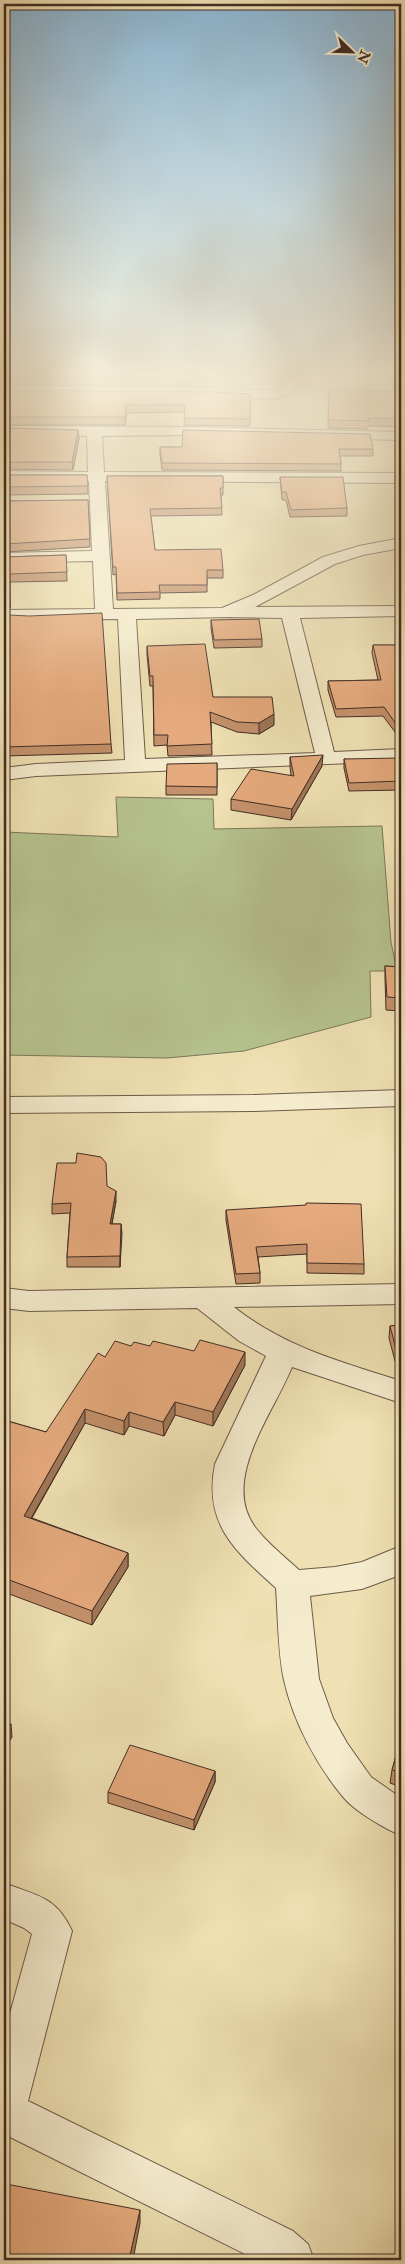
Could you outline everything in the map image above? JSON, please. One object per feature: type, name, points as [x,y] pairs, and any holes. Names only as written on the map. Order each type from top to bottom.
[{"type":"street","points":[[97,484],[104,614]]},
{"type":"street","points":[[79,502],[98,501]]},
{"type":"street","points":[[222,613],[244,606],[319,565],[370,548],[401,543]]},
{"type":"street","points":[[4,558],[101,556]]},
{"type":"street","points":[[4,615],[401,611]]},
{"type":"street","points":[[290,612],[326,758]]},
{"type":"street","points":[[127,614],[135,766]]},
{"type":"street","points":[[4,774],[36,770],[401,755]]},
{"type":"street","points":[[4,1105],[253,1103],[401,1098]]},
{"type":"street","points":[[4,1298],[29,1301],[401,1294]]},
{"type":"street","points":[[204,1298],[238,1326],[284,1352],[317,1365],[401,1392]]},
{"type":"street","points":[[284,1352],[264,1396],[237,1446],[228,1475],[229,1505],[242,1534],[292,1583],[301,1680],[316,1722],[334,1754],[358,1788],[401,1820]]},
{"type":"street","points":[[292,1583],[339,1581],[366,1575],[391,1566],[401,1559]]},
{"type":"street","points":[[4,1901],[41,1916],[48,1923],[52,1931],[4,2112],[250,2232],[277,2247],[292,2260]]},
{"type":"green space","points":[[116,797],[213,799],[214,829],[382,826],[391,942],[397,971],[370,971],[371,1017],[244,1051],[167,1058],[4,1055],[4,832],[118,837]]},
{"type":"building","points":[[4,484],[88,484],[88,486],[4,487]]},
{"type":"building","points":[[108,484],[223,484],[223,488],[220,488],[222,508],[150,509],[155,550],[221,549],[223,570],[207,570],[207,585],[159,585],[160,592],[117,593],[116,567],[113,567]]},
{"type":"building","points":[[281,484],[344,484],[347,508],[291,510],[286,492],[282,492]]},
{"type":"building","points":[[88,500],[90,539],[4,544],[4,501]]},
{"type":"building","points":[[66,555],[67,572],[9,574],[9,600],[4,600],[4,557]]},
{"type":"building","points":[[4,613],[29,616],[102,613],[111,744],[4,747]]},
{"type":"building","points":[[259,619],[262,639],[214,640],[211,620]]},
{"type":"building","points":[[205,644],[213,697],[272,697],[274,714],[259,723],[237,722],[210,712],[212,744],[167,746],[168,735],[154,735],[153,676],[150,676],[147,646]]},
{"type":"building","points":[[373,645],[401,645],[401,731],[384,707],[336,709],[328,681],[381,680]]},
{"type":"building","points":[[323,755],[292,809],[231,799],[251,769],[294,776],[290,757]]},
{"type":"building","points":[[400,758],[401,781],[349,783],[344,759]]},
{"type":"building","points":[[217,763],[217,787],[166,786],[167,764]]},
{"type":"building","points":[[385,966],[401,967],[401,998],[387,997]]},
{"type":"building","points":[[77,1153],[101,1157],[106,1163],[107,1186],[116,1191],[110,1224],[121,1224],[120,1256],[67,1257],[71,1203],[52,1204],[57,1163],[76,1163]]},
{"type":"building","points":[[306,1203],[361,1204],[364,1264],[307,1263],[307,1244],[256,1247],[260,1273],[236,1274],[226,1210],[306,1205]]},
{"type":"building","points":[[401,1325],[401,1348],[396,1349],[390,1326]]},
{"type":"building","points":[[200,1340],[245,1352],[213,1412],[175,1402],[163,1422],[129,1412],[124,1421],[85,1409],[24,1516],[128,1553],[92,1611],[4,1578],[4,1420],[46,1432],[98,1353],[105,1357],[115,1341],[131,1346],[134,1342],[150,1346],[153,1341],[194,1351]]},
{"type":"building","points":[[4,1721],[11,1724],[4,1735]]},
{"type":"building","points":[[401,1738],[401,1772],[392,1770]]},
{"type":"building","points":[[130,1745],[215,1771],[194,1820],[108,1792]]},
{"type":"building","points":[[6,2184],[140,2210],[129,2260],[4,2260],[4,2191]]}]
